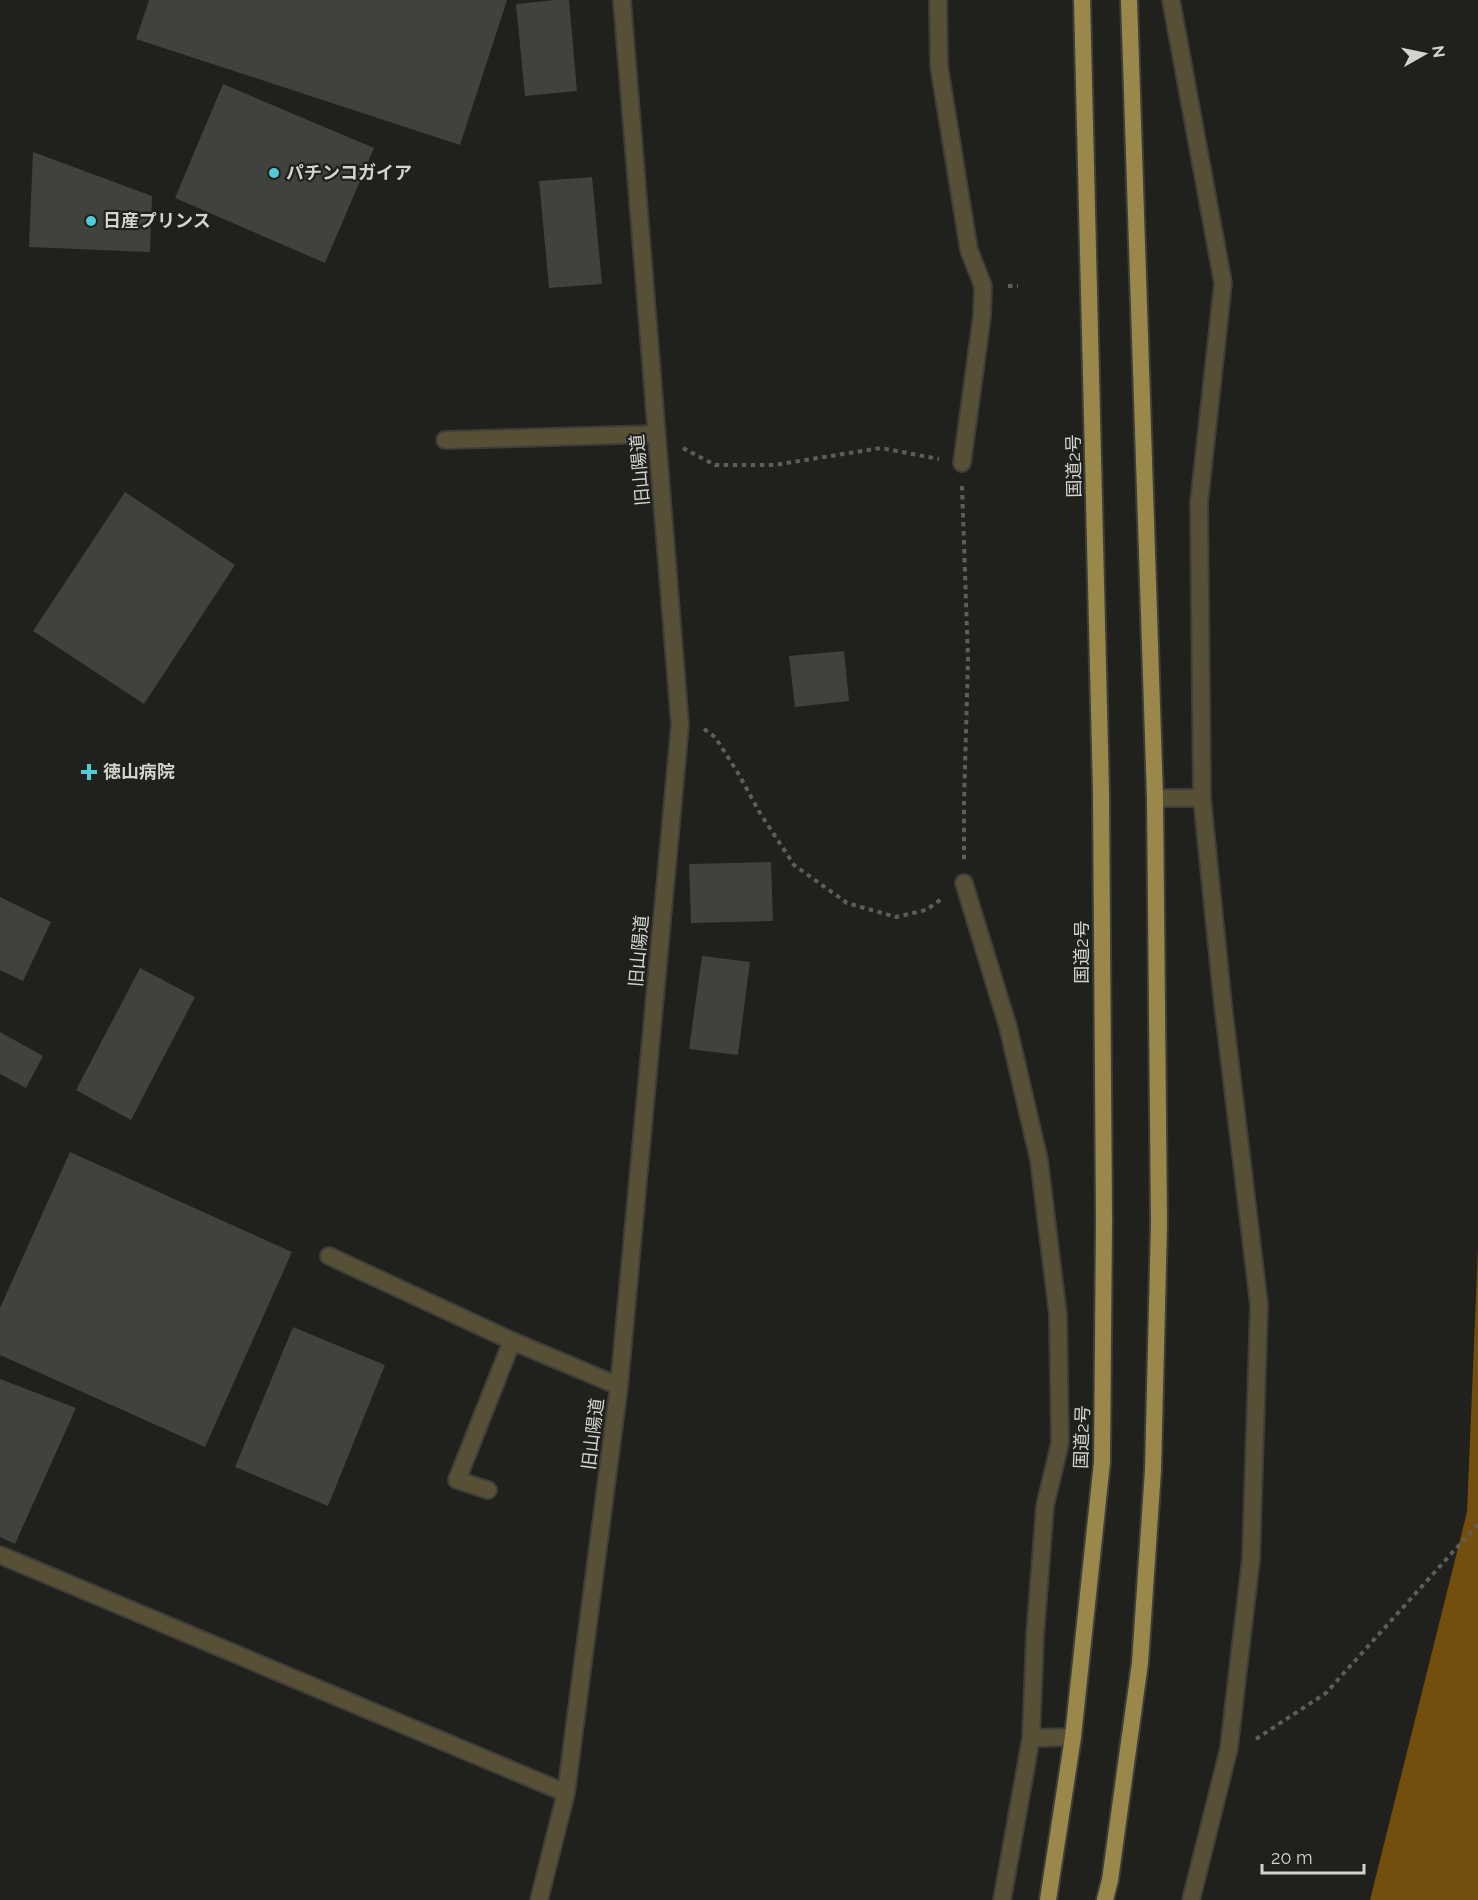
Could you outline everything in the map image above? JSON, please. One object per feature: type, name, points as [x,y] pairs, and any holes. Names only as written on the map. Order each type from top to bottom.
[{"type":"highway","name":"国道2号","points":[[1048,1900],[1073,1737],[1102,1462],[1104,1231],[1101,792],[1082,0]]},
{"type":"highway","points":[[1105,1900],[1110,1880],[1140,1663],[1153,1470],[1159,1224],[1155,798],[1130,0]]},
{"type":"street","name":"旧山陽道","points":[[539,1900],[566,1793],[619,1386],[680,725],[622,0]]},
{"type":"street","points":[[938,0],[939,66],[969,250],[983,286],[982,316],[962,463]]},
{"type":"street","points":[[1171,0],[1222,283],[1199,503],[1202,798],[1223,1005],[1259,1305],[1251,1559],[1229,1748],[1191,1900]]},
{"type":"street","points":[[446,440],[656,434]]},
{"type":"street","points":[[1155,798],[1202,798]]},
{"type":"street","points":[[964,883],[1008,1027],[1039,1160],[1058,1315],[1060,1443],[1045,1506],[1035,1636],[1031,1738],[1002,1900]]},
{"type":"street","points":[[329,1256],[512,1341],[619,1386]]},
{"type":"street","points":[[488,1490],[457,1480],[512,1341]]},
{"type":"street","points":[[0,1555],[566,1793]]},
{"type":"street","points":[[1031,1738],[1073,1737]]},
{"type":"path","points":[[656,434],[715,465],[774,465],[880,448],[962,463],[968,659],[964,883],[926,910],[896,917],[847,903],[794,865],[715,738],[703,728],[680,725]]},
{"type":"path","points":[[1229,1748],[1256,1739],[1326,1693],[1478,1524]]},
{"type":"shaded area","points":[[1478,1247],[1478,1900],[1370,1900],[1467,1512]]},
{"type":"building","points":[[149,0],[507,0],[460,145],[136,39]]},
{"type":"building","points":[[569,0],[577,91],[525,96],[516,4]]},
{"type":"building","name":"パチンコガイア","points":[[223,84],[374,148],[325,263],[175,198]]},
{"type":"building","name":"日産プリンス","points":[[33,152],[152,196],[150,252],[29,247]]},
{"type":"building","points":[[592,177],[602,284],[549,288],[539,181]]},
{"type":"building","points":[[125,492],[235,565],[144,704],[33,631]]},
{"type":"building","points":[[844,651],[849,701],[795,707],[789,656]]},
{"type":"building","points":[[771,862],[773,921],[691,923],[689,864]]},
{"type":"building","points":[[0,897],[51,922],[23,981],[0,970]]},
{"type":"building","points":[[702,956],[750,962],[738,1055],[689,1049]]},
{"type":"building","points":[[140,968],[195,997],[131,1120],[76,1090]]},
{"type":"building","points":[[0,1032],[43,1056],[26,1088],[0,1074]]},
{"type":"building","points":[[70,1152],[292,1252],[205,1447],[0,1355],[0,1308]]},
{"type":"building","points":[[293,1327],[385,1365],[328,1506],[235,1467]]},
{"type":"building","points":[[0,1379],[76,1408],[15,1544],[0,1537]]},
{"type":"place","name":"パチンコガイア","points":[[274,173]]},
{"type":"place","name":"日産プリンス","points":[[91,221]]},
{"type":"place","name":"徳山病院","points":[[89,772]]}]
